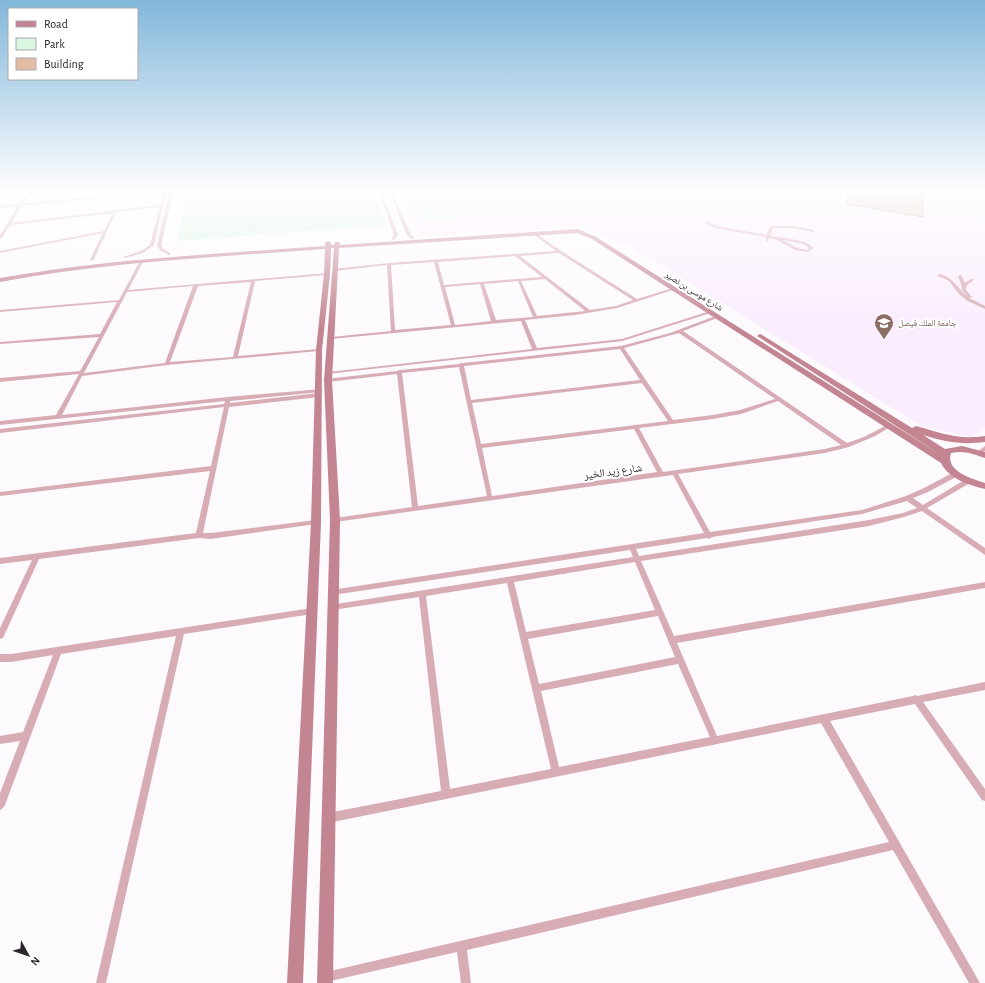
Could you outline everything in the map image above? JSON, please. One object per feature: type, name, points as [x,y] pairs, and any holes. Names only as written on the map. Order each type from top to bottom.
[{"type":"street","points":[[0,252],[74,238]]},
{"type":"street","points":[[92,260],[102,238]]},
{"type":"street","points":[[125,257],[142,252],[152,246],[154,238]]},
{"type":"street","points":[[161,238],[159,246],[162,250],[169,254]]},
{"type":"street","name":"شارع موسى بن نصير","points":[[0,280],[50,271],[412,238]]},
{"type":"street","name":"شارع موسى بن نصير","points":[[0,274],[92,260],[125,257],[452,238]]},
{"type":"street","points":[[541,238],[560,252],[637,301]]},
{"type":"street","name":"شارع موسى بن نصير","points":[[591,238],[715,314],[889,426],[946,457]]},
{"type":"street","name":"شارع موسى بن نصير","points":[[602,238],[898,422],[946,457]]},
{"type":"street","points":[[776,238],[804,243],[811,248],[808,251],[796,249],[776,238]]},
{"type":"street","points":[[332,245],[331,338],[328,376],[334,520],[325,980],[461,946],[895,845]]},
{"type":"street","points":[[125,290],[253,280],[331,272],[388,264],[560,252]]},
{"type":"street","points":[[516,255],[588,312]]},
{"type":"street","points":[[436,261],[453,326]]},
{"type":"street","points":[[58,417],[141,262]]},
{"type":"street","points":[[388,264],[393,332]]},
{"type":"street","points":[[295,983],[316,522],[319,350],[331,272]]},
{"type":"street","points":[[951,274],[960,293],[969,300],[985,307]]},
{"type":"street","points":[[939,275],[950,280],[955,285]]},
{"type":"street","points":[[960,276],[964,290],[968,296],[985,307]]},
{"type":"street","points":[[442,286],[545,278]]},
{"type":"street","points":[[235,357],[253,280]]},
{"type":"street","points":[[519,280],[536,318]]},
{"type":"street","points":[[964,286],[972,280]]},
{"type":"street","points":[[482,283],[494,322]]},
{"type":"street","points":[[167,364],[196,285]]},
{"type":"street","points":[[331,338],[588,312],[616,307],[674,289]]},
{"type":"street","points":[[0,311],[120,301]]},
{"type":"street","points":[[328,376],[622,340],[715,314]]},
{"type":"street","points":[[328,376],[399,371],[621,347],[680,331],[715,314]]},
{"type":"street","points":[[522,319],[535,350]]},
{"type":"street","points":[[680,331],[847,446]]},
{"type":"street","points":[[0,343],[102,335]]},
{"type":"street","points":[[621,347],[671,422]]},
{"type":"street","points":[[554,348],[556,353]]},
{"type":"street","points":[[0,380],[81,374],[235,357],[319,350]]},
{"type":"street","points":[[461,364],[490,498]]},
{"type":"street","points":[[399,371],[415,509]]},
{"type":"street","points":[[470,402],[644,381]]},
{"type":"street","points":[[0,431],[319,393]]},
{"type":"street","points":[[479,446],[714,417],[741,412],[779,399]]},
{"type":"street","points":[[0,423],[228,403]]},
{"type":"street","points":[[199,535],[228,403]]},
{"type":"street","points":[[898,422],[946,439],[961,441],[985,439]]},
{"type":"street","points":[[635,426],[661,474]]},
{"type":"street","name":"شارع زيد الخير","points":[[334,520],[825,451],[864,440],[889,426]]},
{"type":"street","points":[[983,452],[961,448],[953,449],[946,457],[956,474],[968,481],[985,486]]},
{"type":"street","points":[[0,494],[214,468]]},
{"type":"street","points":[[674,472],[710,536]]},
{"type":"street","points":[[333,592],[632,548],[862,512],[908,498],[956,474]]},
{"type":"street","points":[[333,607],[870,523],[923,508],[968,481]]},
{"type":"street","points":[[908,498],[985,552]]},
{"type":"street","points":[[0,561],[199,535],[211,536],[316,522]]},
{"type":"street","points":[[632,548],[715,740]]},
{"type":"street","points":[[0,636],[37,556]]},
{"type":"street","points":[[510,579],[556,772]]},
{"type":"street","points":[[672,640],[985,586]]},
{"type":"street","points":[[422,593],[446,794]]},
{"type":"street","points":[[0,658],[11,658],[58,651],[312,611]]},
{"type":"street","points":[[524,636],[660,612]]},
{"type":"street","points":[[101,983],[181,631]]},
{"type":"street","points":[[0,805],[58,651]]},
{"type":"street","points":[[536,688],[680,660]]},
{"type":"street","points":[[328,818],[985,686]]},
{"type":"street","points":[[916,699],[985,797]]},
{"type":"street","points":[[823,718],[975,983]]},
{"type":"street","points":[[0,740],[26,736]]},
{"type":"street","points":[[461,946],[466,983]]},
{"type":"shaded area","name":"جامعة الملك فيصل","points":[[609,238],[985,238],[985,428],[971,437],[923,427],[630,246],[621,245]]},
{"type":"green space","points":[[178,238],[218,238],[177,241]]},
{"type":"place","name":"جامعة الملك فيصل","points":[[884,340]]}]
